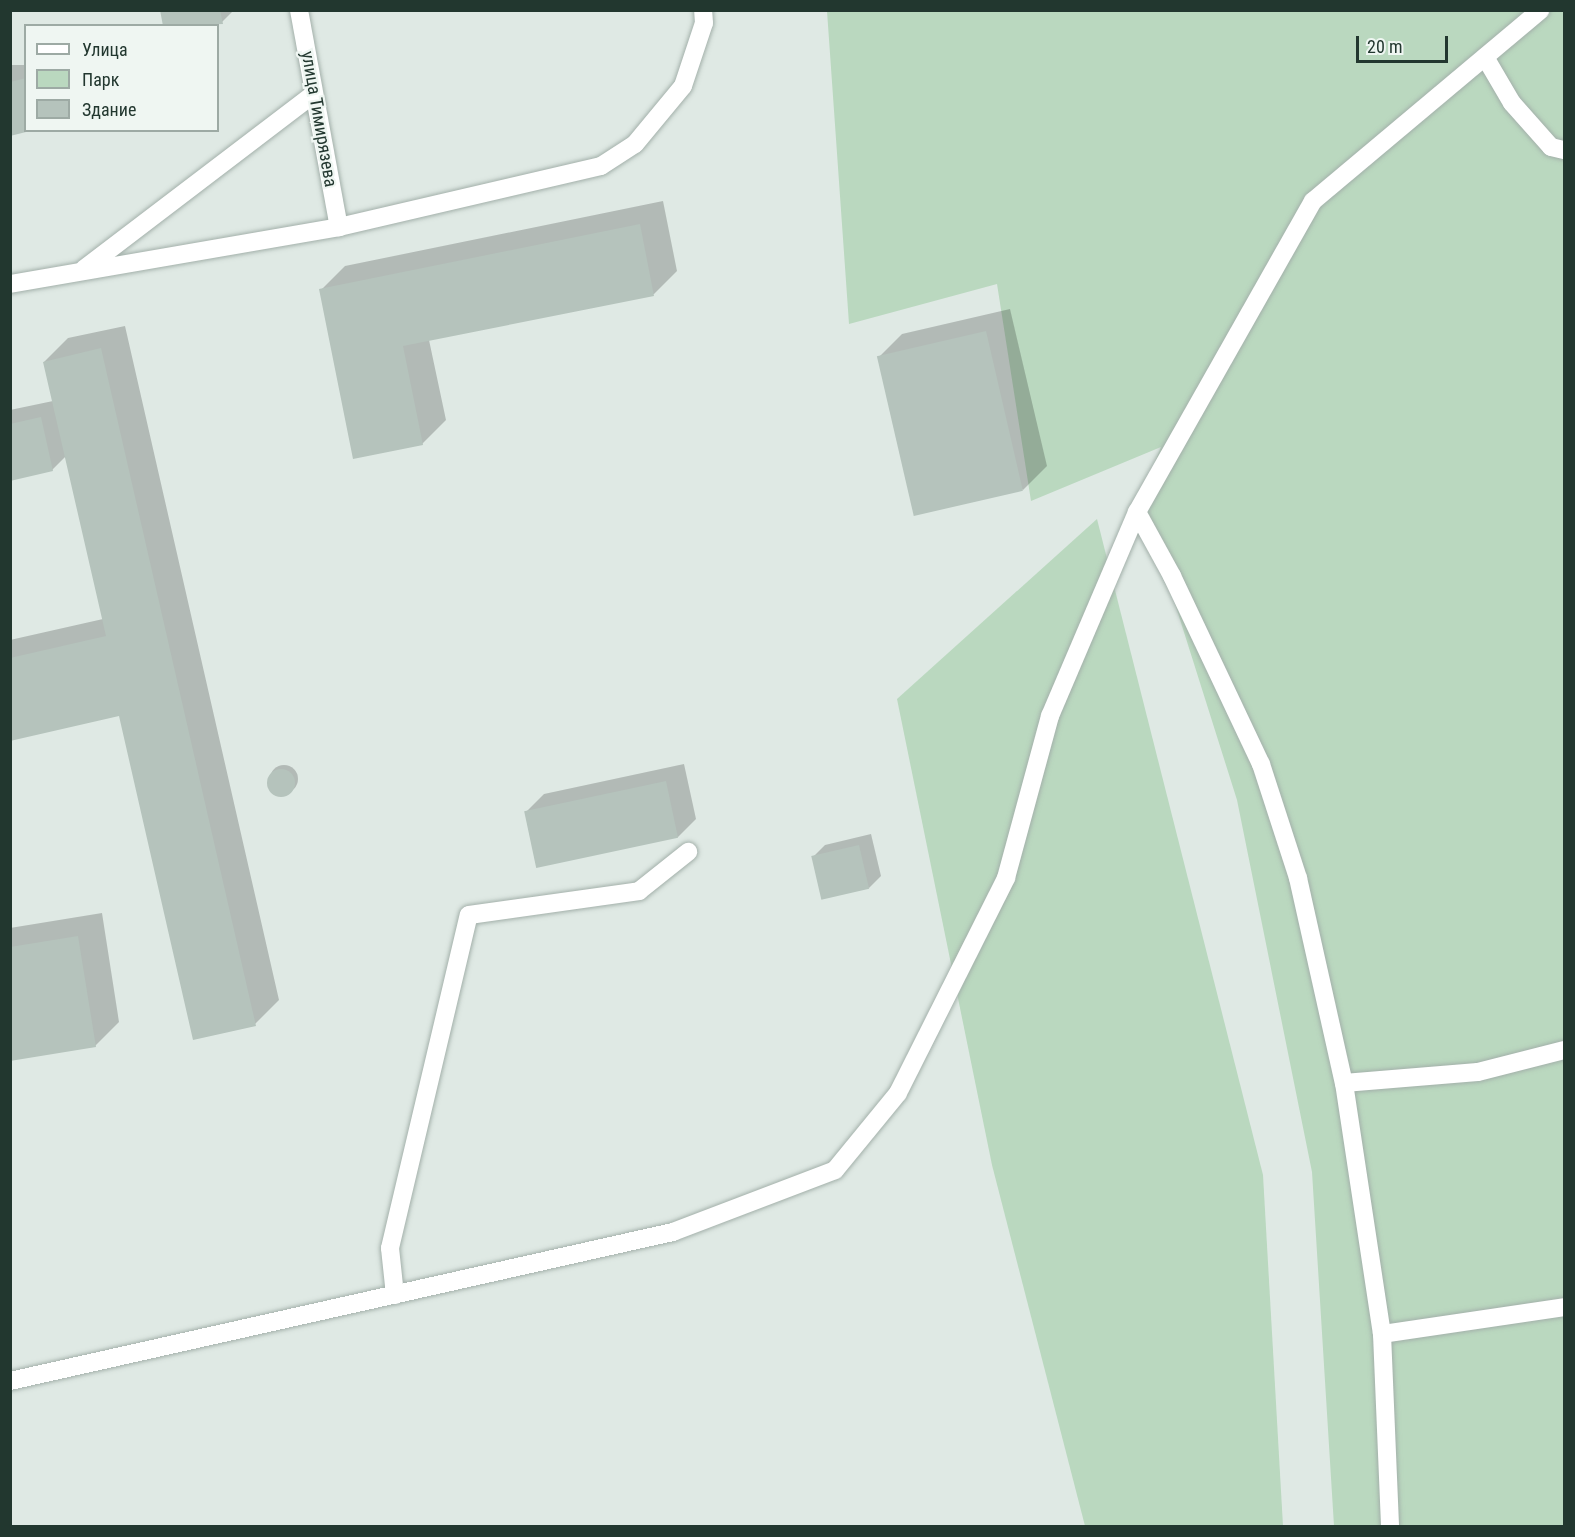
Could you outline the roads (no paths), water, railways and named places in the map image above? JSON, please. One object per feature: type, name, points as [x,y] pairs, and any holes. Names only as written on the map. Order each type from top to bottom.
[{"type":"street","name":"улица Тимирязева","points":[[300,10],[339,227]]},
{"type":"street","points":[[10,284],[339,227],[601,166],[635,144],[683,87],[704,23],[703,10]]},
{"type":"street","points":[[10,1381],[673,1232],[835,1170],[898,1093],[1006,878],[1050,716],[1137,512],[1313,201],[1541,10]]},
{"type":"street","points":[[1485,57],[1512,103],[1551,147],[1564,150]]},
{"type":"street","points":[[81,271],[314,94]]},
{"type":"street","points":[[1137,512],[1181,595],[1261,764],[1298,878],[1344,1083],[1382,1334],[1390,1527]]},
{"type":"street","points":[[395,1294],[390,1248],[469,915],[639,891],[688,852]]},
{"type":"street","points":[[1344,1083],[1478,1072],[1564,1050]]},
{"type":"street","points":[[1382,1334],[1564,1307]]}]
